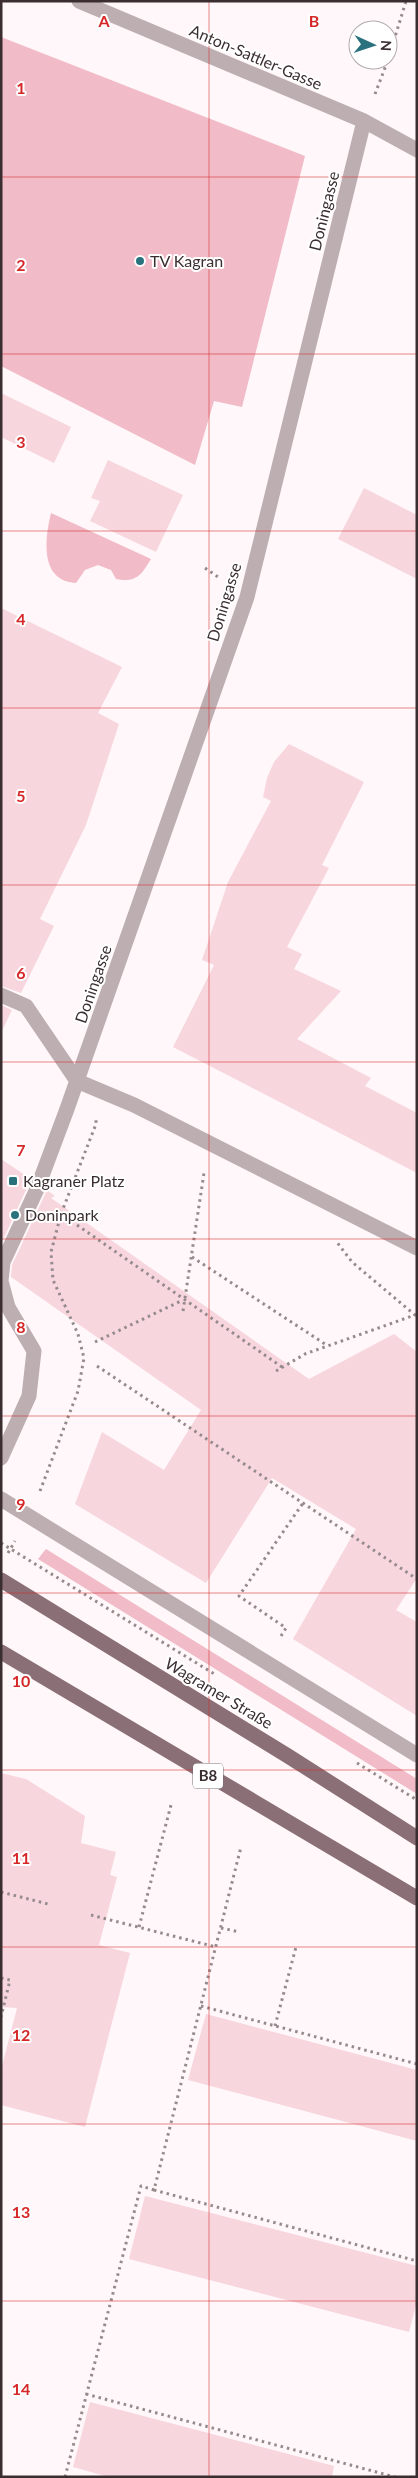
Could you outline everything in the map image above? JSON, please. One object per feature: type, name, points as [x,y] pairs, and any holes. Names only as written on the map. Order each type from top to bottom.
[{"type":"main road","name":"Wagramer Straße","points":[[1,1580],[288,1756],[417,1838]]},
{"type":"main road","name":"B8","points":[[1,1652],[417,1898]]},
{"type":"street","name":"Anton-Sattler-Gasse","points":[[79,1],[364,121],[417,150]]},
{"type":"street","name":"Doningasse","points":[[1,1458],[29,1396],[34,1351],[5,1305],[1,1281],[3,1262],[37,1189],[78,1081],[247,597],[364,121]]},
{"type":"street","points":[[1,995],[26,1006],[78,1081],[134,1105],[417,1248]]},
{"type":"street","points":[[1,1499],[417,1755]]},
{"type":"path","points":[[398,27],[406,1]]},
{"type":"path","points":[[364,121],[384,70]]},
{"type":"path","points":[[48,1469],[78,1391],[84,1358],[78,1334],[53,1280],[51,1252],[61,1214],[96,1124],[78,1081]]},
{"type":"path","points":[[183,1311],[209,1143]]},
{"type":"path","points":[[77,1225],[282,1367]]},
{"type":"path","points":[[331,1235],[352,1262],[416,1315]]},
{"type":"path","points":[[192,1257],[328,1346]]},
{"type":"path","points":[[95,1342],[184,1300]]},
{"type":"path","points":[[276,1371],[305,1354],[416,1315]]},
{"type":"path","points":[[97,1366],[417,1579]]},
{"type":"path","points":[[281,1636],[286,1628],[239,1596],[303,1503]]},
{"type":"path","points":[[1,1542],[46,1569]]},
{"type":"path","points":[[139,1927],[171,1806]]},
{"type":"path","points":[[154,2190],[242,1847]]},
{"type":"path","points":[[1,1892],[48,1904]]},
{"type":"path","points":[[91,1915],[216,1947]]},
{"type":"path","points":[[221,1928],[240,1932]]},
{"type":"path","points":[[274,2026],[296,1947]]},
{"type":"path","points":[[1,1978],[10,1980],[1,2016]]},
{"type":"path","points":[[201,2006],[417,2064]]},
{"type":"path","points":[[65,2477],[141,2186],[417,2261]]},
{"type":"path","points":[[86,2394],[395,2477]]},
{"type":"shaded area","name":"TV Kagran","points":[[1,37],[305,156],[242,407],[214,401],[195,465],[1,366]]},
{"type":"shaded area","points":[[51,513],[151,559],[134,579],[116,579],[111,570],[98,565],[85,570],[76,583],[64,580],[56,575],[50,567],[47,557],[47,534]]},
{"type":"shaded area","points":[[46,1549],[417,1779],[417,1794],[38,1559]]},
{"type":"building","points":[[1,393],[71,427],[54,463],[1,437]]},
{"type":"building","points":[[108,460],[183,495],[156,552],[90,521],[100,501],[91,498]]},
{"type":"building","points":[[364,488],[417,515],[417,579],[338,539]]},
{"type":"building","points":[[1,608],[122,667],[98,713],[119,724],[86,825],[40,919],[54,926],[21,993],[1,986]]},
{"type":"building","points":[[289,744],[364,782],[322,865],[329,868],[287,947],[302,954],[294,969],[341,991],[297,1039],[371,1078],[365,1086],[417,1113],[417,1173],[173,1047],[214,965],[202,960],[228,882],[271,801],[263,797],[267,778],[274,762]]},
{"type":"building","points":[[1,1005],[12,1010],[1,1033]]},
{"type":"building","name":"Doninpark","points":[[1,1159],[31,1179],[1,1244]]},
{"type":"building","points":[[47,1190],[55,1196],[51,1198],[309,1379],[394,1334],[417,1352],[417,1578],[396,1610],[417,1622],[417,1716],[293,1639],[356,1529],[272,1478],[206,1583],[75,1504],[102,1432],[164,1470],[201,1410],[11,1277],[12,1265]]},
{"type":"building","points":[[1,1773],[26,1779],[85,1816],[81,1843],[116,1852],[110,1875],[117,1877],[99,1945],[130,1953],[85,2127],[1,2105],[1,2070],[17,2008],[1,2007]]},
{"type":"building","points":[[206,2014],[417,2070],[417,2141],[188,2080]]},
{"type":"building","points":[[145,2196],[417,2266],[417,2301],[409,2332],[129,2259]]},
{"type":"building","points":[[90,2402],[334,2466],[332,2477],[109,2477],[73,2467]]},
{"type":"place","name":"TV Kagran","points":[[140,261]]},
{"type":"place","name":"Kagraner Platz","points":[[13,1181]]},
{"type":"place","name":"Doninpark","points":[[15,1215]]}]
